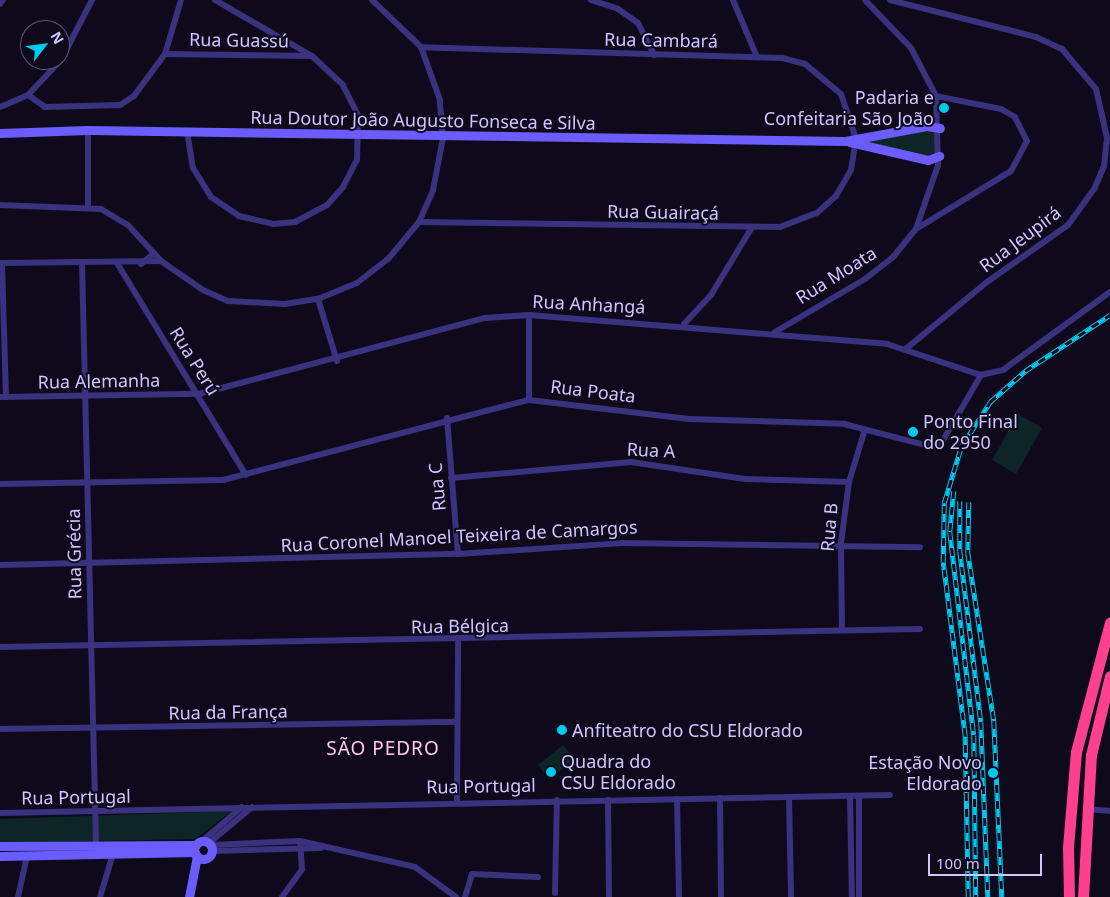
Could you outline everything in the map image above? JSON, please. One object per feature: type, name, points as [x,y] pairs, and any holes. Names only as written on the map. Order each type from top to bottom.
[{"type":"highway","points":[[1069,897],[1068,846],[1076,752],[1110,622]]},
{"type":"highway","points":[[1083,897],[1086,810],[1091,755],[1110,676]]},
{"type":"street","points":[[0,4],[2,0]]},
{"type":"street","points":[[0,115],[1,107],[28,95],[61,60],[92,0]]},
{"type":"street","points":[[28,95],[45,107],[120,105],[134,96],[165,54],[181,0]]},
{"type":"street","points":[[187,131],[193,168],[211,197],[239,216],[273,224],[295,222],[336,197],[354,169],[361,133],[349,93],[312,56],[215,0]]},
{"type":"street","points":[[0,205],[88,206],[128,224],[161,261],[202,290],[228,301],[257,305],[318,299],[357,283],[381,266],[419,222],[432,190],[444,138],[440,100],[421,47],[372,0]]},
{"type":"street","points":[[591,0],[618,9],[638,23],[654,56]]},
{"type":"street","points":[[733,0],[756,57]]},
{"type":"street","name":"Rua Moata","points":[[775,332],[866,278],[894,256],[916,229],[939,156],[940,128],[936,96],[900,34],[865,0]]},
{"type":"street","name":"Rua Jeupirá","points":[[890,0],[1036,37],[1062,49],[1096,89],[1107,138],[1104,166],[1094,189],[1068,225],[986,282],[907,348]]},
{"type":"street","name":"Rua Cambará","points":[[421,47],[654,56],[782,58],[823,76],[847,103],[856,141]]},
{"type":"street","name":"Rua Guassú","points":[[165,54],[312,56]]},
{"type":"street","points":[[916,229],[1010,171],[1027,141],[1015,117],[1002,109],[936,96]]},
{"type":"street","name":"Rua Doutor João Augusto Fonseca e Silva","points":[[856,141],[927,126],[940,128]]},
{"type":"street","points":[[88,130],[88,206]]},
{"type":"street","name":"Rua Doutor João Augusto Fonseca e Silva","points":[[0,133],[88,130],[361,133],[444,138],[845,140],[856,141],[928,160],[939,156]]},
{"type":"street","name":"Rua Guairaçá","points":[[419,222],[751,229],[789,225],[824,208],[848,177],[856,141]]},
{"type":"street","points":[[684,324],[711,296],[751,229]]},
{"type":"street","points":[[141,264],[154,253]]},
{"type":"street","points":[[3,397],[1,263],[141,264],[161,261]]},
{"type":"street","name":"Rua Grécia","points":[[82,263],[87,396],[96,844]]},
{"type":"street","name":"Rua Perú","points":[[117,263],[246,475]]},
{"type":"street","points":[[981,375],[1003,370],[1110,292]]},
{"type":"street","points":[[318,299],[337,360]]},
{"type":"street","points":[[529,315],[529,400]]},
{"type":"street","name":"Rua Anhangá","points":[[198,394],[337,360],[485,318],[529,315],[684,324],[775,332],[907,348],[981,375]]},
{"type":"street","name":"Rua Poata","points":[[0,484],[88,484],[246,475],[447,418],[529,400],[689,419],[844,424],[933,447],[942,442],[981,375]]},
{"type":"street","name":"Rua Alemanha","points":[[3,397],[198,394]]},
{"type":"street","name":"Rua C","points":[[447,418],[458,554]]},
{"type":"street","name":"Rua B","points":[[842,630],[841,543],[849,482],[865,429]]},
{"type":"street","name":"Rua A","points":[[452,478],[631,462],[745,479],[849,482]]},
{"type":"street","name":"Rua Coronel Manoel Teixeira de Camargos","points":[[0,565],[89,565],[458,554],[622,542],[841,543],[920,546]]},
{"type":"street","name":"Rua Bélgica","points":[[0,647],[458,642],[920,629]]},
{"type":"street","points":[[457,801],[458,642]]},
{"type":"street","name":"Rua da França","points":[[0,729],[94,730],[458,722]]},
{"type":"street","name":"Rua Portugal","points":[[0,814],[95,813],[457,801],[789,798],[890,795]]},
{"type":"street","points":[[850,797],[852,897]]},
{"type":"street","points":[[859,797],[859,897]]},
{"type":"street","points":[[720,798],[721,896]]},
{"type":"street","points":[[789,798],[791,897]]},
{"type":"street","points":[[677,799],[679,897]]},
{"type":"street","points":[[555,893],[557,800]]},
{"type":"street","points":[[608,800],[609,897]]},
{"type":"street","points":[[189,897],[204,849],[242,807]]},
{"type":"street","points":[[204,849],[252,807]]},
{"type":"street","points":[[1086,810],[1110,811]]},
{"type":"street","points":[[282,897],[302,869],[300,841]]},
{"type":"street","points":[[0,856],[113,854],[300,841],[322,848],[415,867],[456,897]]},
{"type":"street","points":[[0,846],[96,844],[302,851],[322,848]]},
{"type":"street","points":[[100,897],[113,854]]},
{"type":"street","points":[[18,897],[27,856]]},
{"type":"street","points":[[465,897],[472,874],[538,877]]},
{"type":"green space","points":[[927,127],[939,129],[938,154],[927,157],[860,140]]},
{"type":"green space","points":[[1018,414],[1042,428],[1016,474],[992,460]]},
{"type":"green space","name":"Anfiteatro do CSU Eldorado","points":[[564,723],[567,724],[567,734],[560,735],[557,734],[556,727],[557,724]]},
{"type":"green space","points":[[563,745],[575,759],[549,780],[538,765]]},
{"type":"green space","points":[[232,811],[195,839],[0,843],[0,819]]},
{"type":"railway","points":[[968,897],[965,736],[943,562],[944,503],[961,447],[990,402],[1025,371],[1110,315]]},
{"type":"railway","points":[[954,491],[950,532],[974,735],[976,897]]},
{"type":"railway","points":[[960,501],[960,551],[981,722],[988,897]]},
{"type":"railway","points":[[969,502],[968,553],[994,721],[1002,897]]},
{"type":"place","name":"Padaria e Confeitaria São João","points":[[944,108]]},
{"type":"place","name":"Ponto Final do 2950","points":[[913,432]]},
{"type":"place","name":"Anfiteatro do CSU Eldorado","points":[[562,730]]},
{"type":"place","name":"Quadra do CSU Eldorado","points":[[551,772]]},
{"type":"place","name":"Estação Novo Eldorado","points":[[993,773]]},
{"type":"district","name":"SÃO PEDRO","points":[[383,749]]}]
